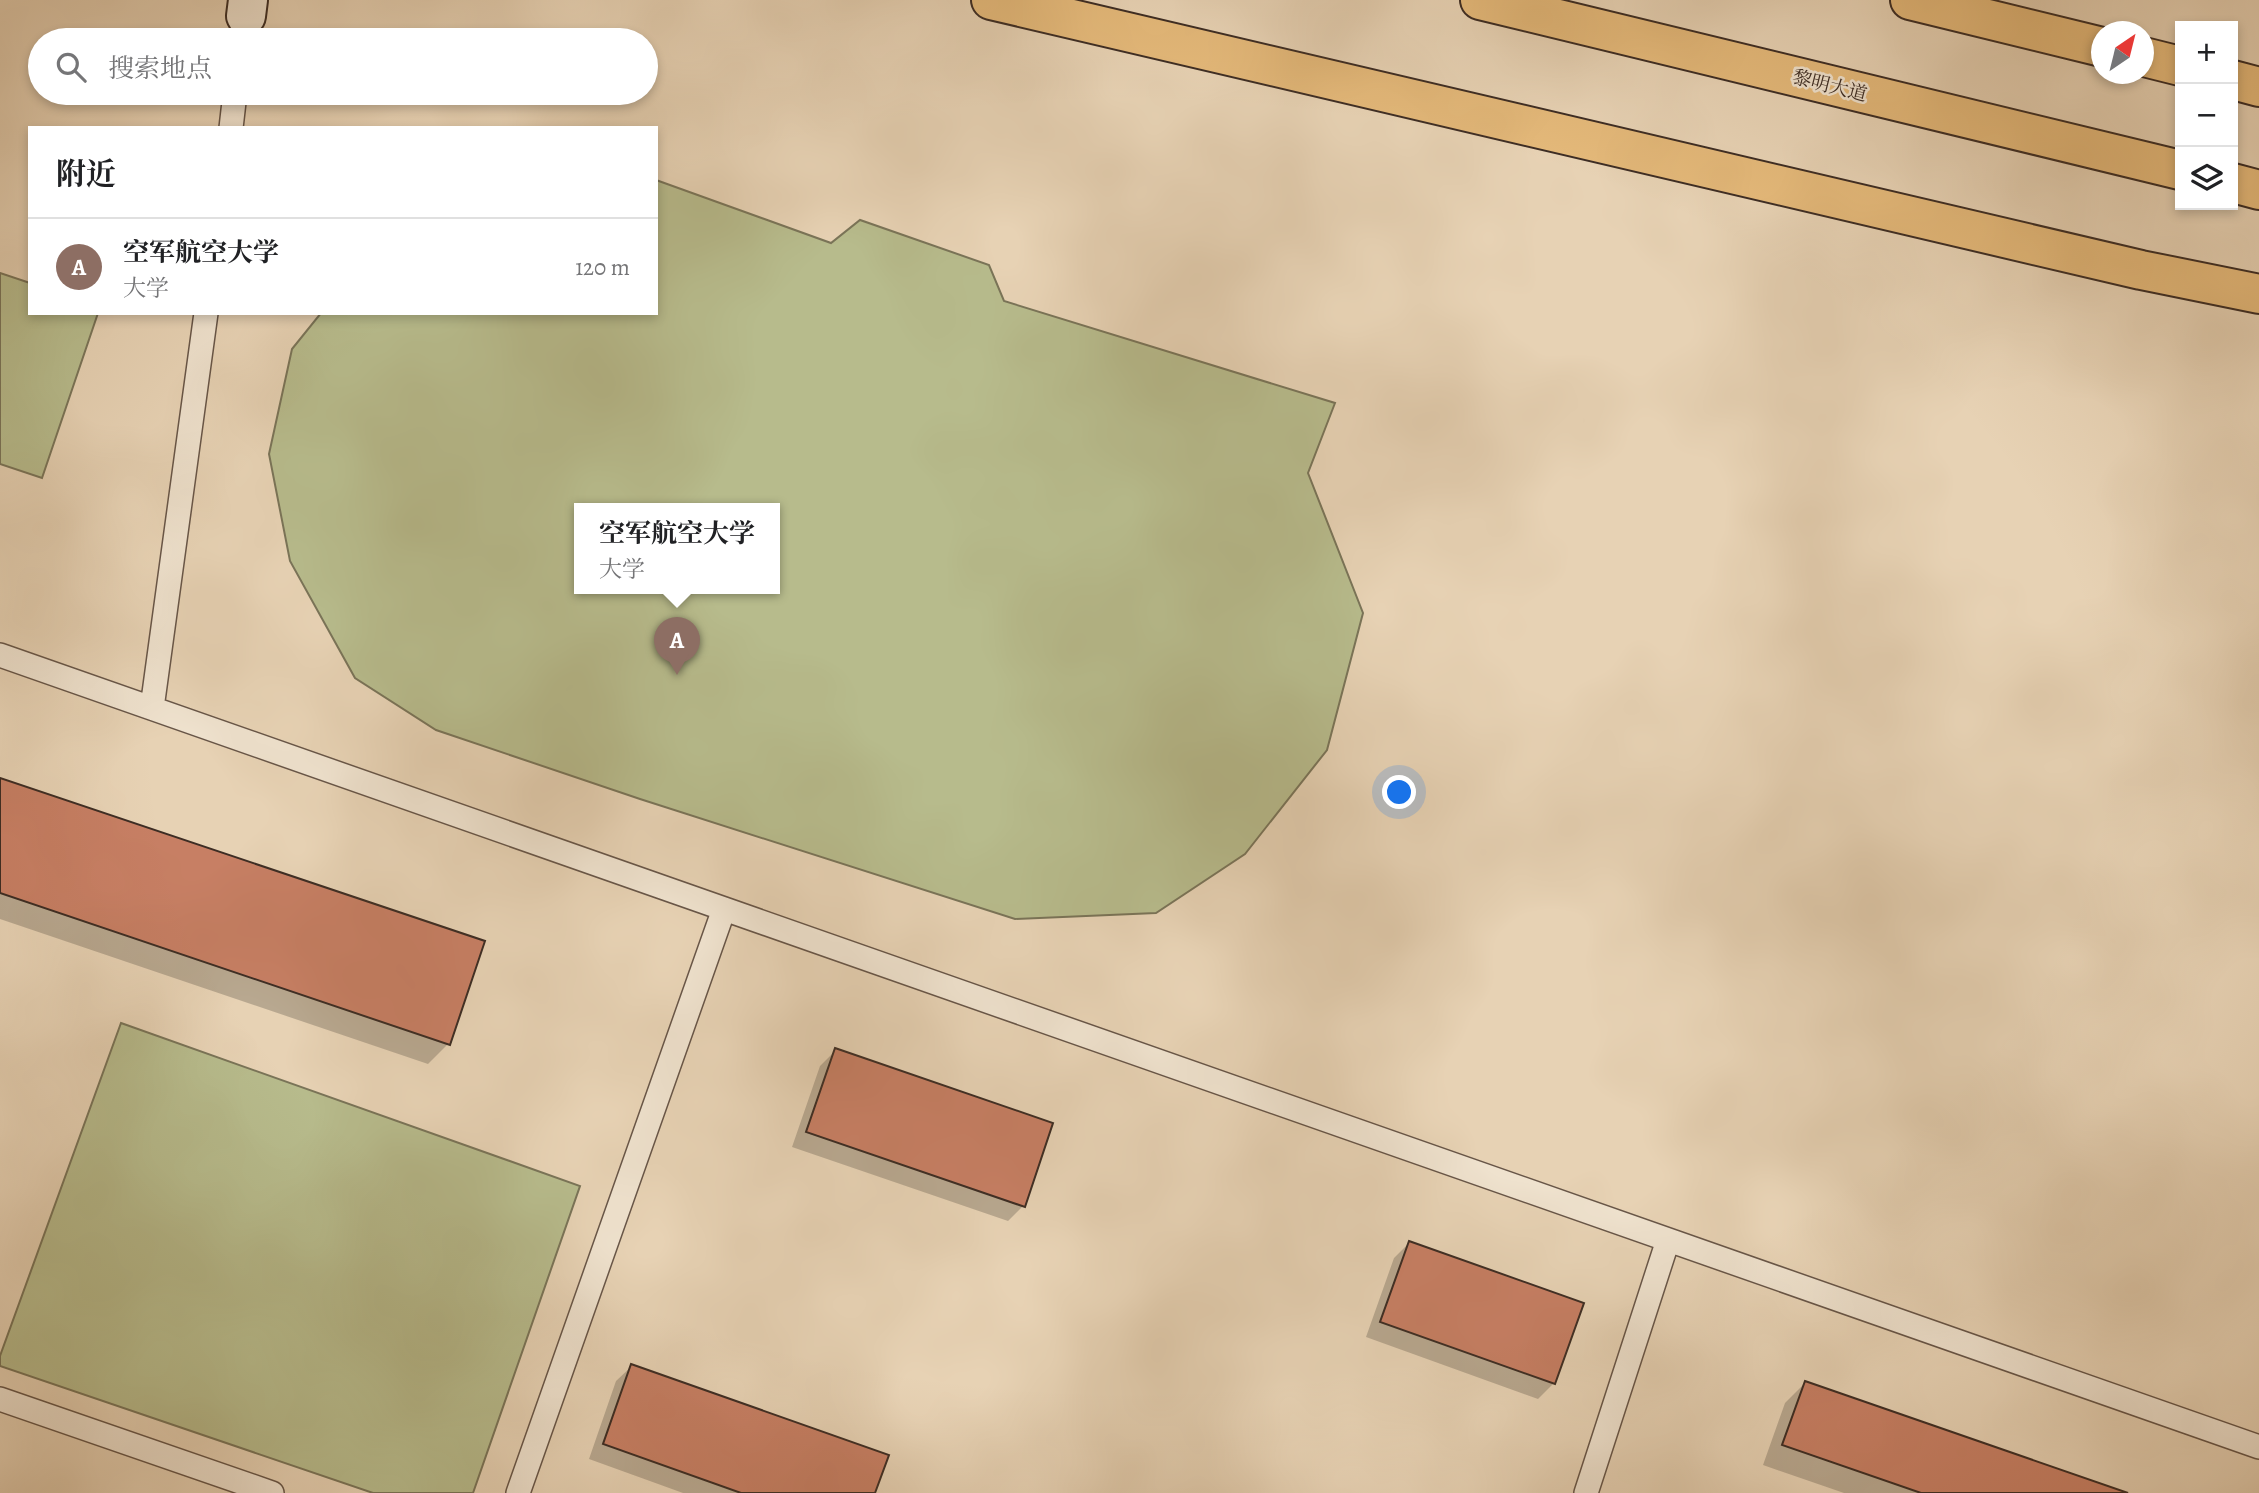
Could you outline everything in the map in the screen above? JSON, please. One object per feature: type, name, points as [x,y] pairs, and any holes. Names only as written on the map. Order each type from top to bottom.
[{"type":"highway","points":[[991,0],[2127,267],[2259,293]]},
{"type":"highway","name":"黎明大道","points":[[1480,0],[2175,169]]},
{"type":"highway","points":[[1910,0],[2091,44]]},
{"type":"highway","points":[[2154,60],[2175,65]]},
{"type":"highway","points":[[2238,81],[2259,87]]},
{"type":"highway","points":[[2238,184],[2259,190]]},
{"type":"lane","points":[[231,126],[234,105]]},
{"type":"lane","points":[[152,708],[205,315]]},
{"type":"lane","points":[[0,655],[2259,1447]]},
{"type":"lane","points":[[518,1493],[724,909]]},
{"type":"lane","points":[[1586,1493],[1668,1240]]},
{"type":"lane","points":[[0,1399],[272,1493]]},
{"type":"green space","points":[[658,181],[831,243],[860,220],[989,265],[1004,301],[1335,403],[1308,473],[1363,613],[1327,750],[1245,854],[1156,913],[1015,919],[640,799],[436,730],[355,678],[290,561],[269,454],[292,349],[319,315],[658,315]]},
{"type":"green space","points":[[0,273],[28,282],[28,315],[97,315],[42,478],[0,464]]},
{"type":"green space","points":[[121,1023],[580,1186],[473,1493],[373,1493],[0,1366],[0,1356]]},
{"type":"building","points":[[0,778],[485,941],[450,1045],[0,893]]},
{"type":"building","points":[[835,1048],[1053,1123],[1025,1207],[806,1132]]},
{"type":"building","points":[[1409,1241],[1584,1303],[1555,1384],[1380,1322]]},
{"type":"building","points":[[631,1364],[889,1455],[875,1493],[741,1493],[603,1444]]},
{"type":"building","points":[[1805,1381],[2128,1493],[1921,1493],[1782,1445]]},
{"type":"place","name":"空军航空大学","points":[[677,675]]}]
